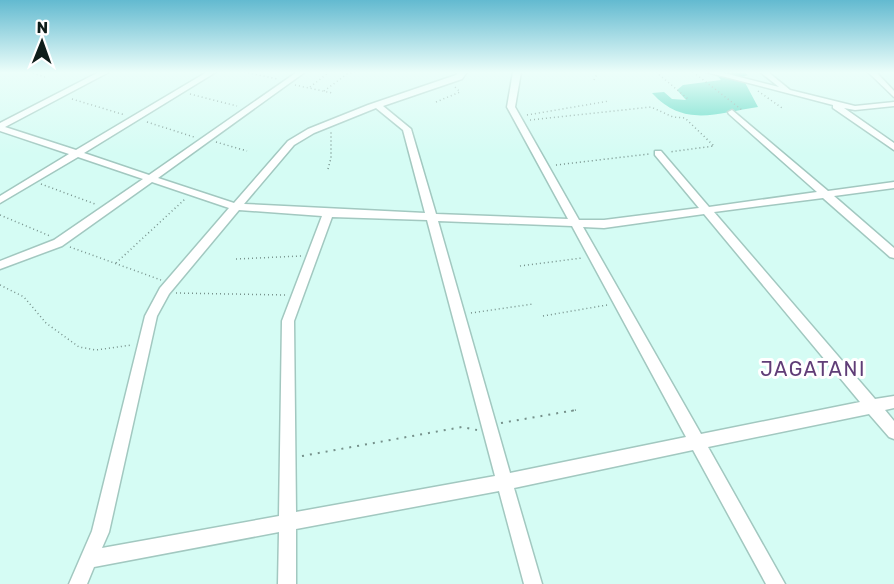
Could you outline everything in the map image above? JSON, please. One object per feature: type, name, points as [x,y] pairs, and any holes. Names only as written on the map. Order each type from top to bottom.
[{"type":"street","points":[[0,127],[53,99]]},
{"type":"street","points":[[0,200],[168,99]]},
{"type":"street","points":[[0,265],[65,244],[149,179],[263,99]]},
{"type":"street","points":[[78,584],[91,559],[100,532],[151,316],[169,286],[291,143],[326,125],[394,99]]},
{"type":"street","points":[[512,99],[511,107],[543,167],[776,584]]},
{"type":"street","points":[[820,99],[859,108],[894,104]]},
{"type":"street","points":[[832,102],[894,147]]},
{"type":"street","points":[[377,105],[407,129],[533,584]]},
{"type":"street","points":[[732,112],[894,254]]},
{"type":"street","points":[[0,127],[236,207],[328,213],[575,224],[631,222],[894,185]]},
{"type":"street","points":[[658,153],[894,432]]},
{"type":"street","points":[[287,584],[288,321],[328,213]]},
{"type":"street","points":[[91,559],[504,482],[894,402]]},
{"type":"path","points":[[75,99],[247,151]]},
{"type":"path","points":[[215,99],[250,108]]},
{"type":"path","points":[[436,102],[442,99]]},
{"type":"path","points":[[728,99],[742,110]]},
{"type":"path","points":[[770,99],[782,108]]},
{"type":"path","points":[[517,119],[609,101]]},
{"type":"path","points":[[517,119],[651,107],[673,117],[685,118],[714,146],[543,167]]},
{"type":"path","points":[[326,125],[332,138],[328,169]]},
{"type":"path","points":[[32,181],[108,209]]},
{"type":"path","points":[[114,264],[186,199]]},
{"type":"path","points":[[0,216],[169,286],[173,293],[298,295]]},
{"type":"path","points":[[236,259],[312,256]]},
{"type":"path","points":[[520,266],[592,256]]},
{"type":"path","points":[[0,285],[24,297],[46,323],[79,347],[96,350],[145,343]]},
{"type":"path","points":[[543,316],[619,303]]},
{"type":"path","points":[[457,314],[532,304]]},
{"type":"path","points":[[298,456],[462,427],[488,427],[576,410]]},
{"type":"green space","points":[[659,99],[754,99],[758,107],[715,114],[689,114],[676,111]]},
{"type":"district","name":"JAGATANI","points":[[813,369]]}]
